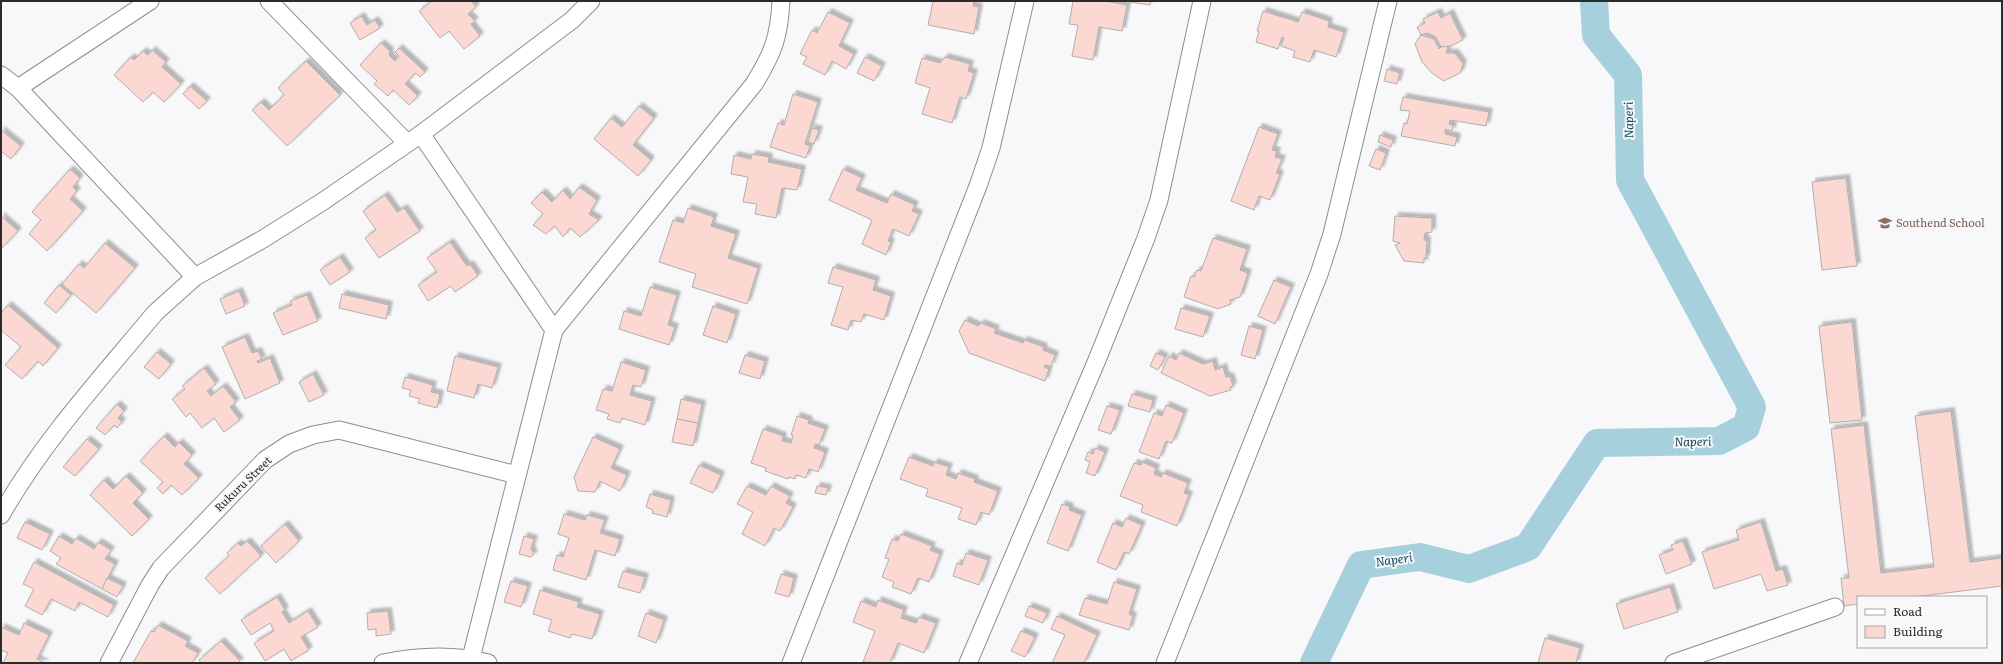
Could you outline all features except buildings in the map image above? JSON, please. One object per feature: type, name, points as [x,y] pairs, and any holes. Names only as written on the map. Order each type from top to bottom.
[{"type":"street","points":[[18,88],[150,1]]},
{"type":"street","points":[[269,1],[414,139],[554,330]]},
{"type":"street","points":[[1,515],[16,488],[58,429],[155,313],[195,277],[263,239],[309,210],[414,139],[572,20],[591,1]]},
{"type":"street","points":[[471,658],[554,330],[754,84],[771,57],[780,27],[781,1]]},
{"type":"street","points":[[791,663],[978,186],[991,148],[1025,1]]},
{"type":"street","points":[[968,663],[1097,360],[1146,238],[1159,200],[1202,1]]},
{"type":"street","points":[[1165,663],[1319,274],[1332,234],[1388,1]]},
{"type":"street","points":[[1,75],[18,88],[195,277]]},
{"type":"street","name":"Rukuru Street","points":[[110,663],[150,585],[161,568],[265,460],[289,444],[313,434],[339,430],[517,475]]},
{"type":"street","points":[[1674,663],[1835,607]]},
{"type":"street","points":[[383,663],[414,657],[471,658],[488,663]]},
{"type":"waterway","name":"Naperi","points":[[1314,663],[1361,565],[1420,557],[1469,569],[1528,547],[1597,443],[1719,441],[1746,427],[1752,407],[1630,180],[1628,75],[1596,35],[1594,1]]},
{"type":"place","name":"Southend School","points":[[1885,223]]}]
